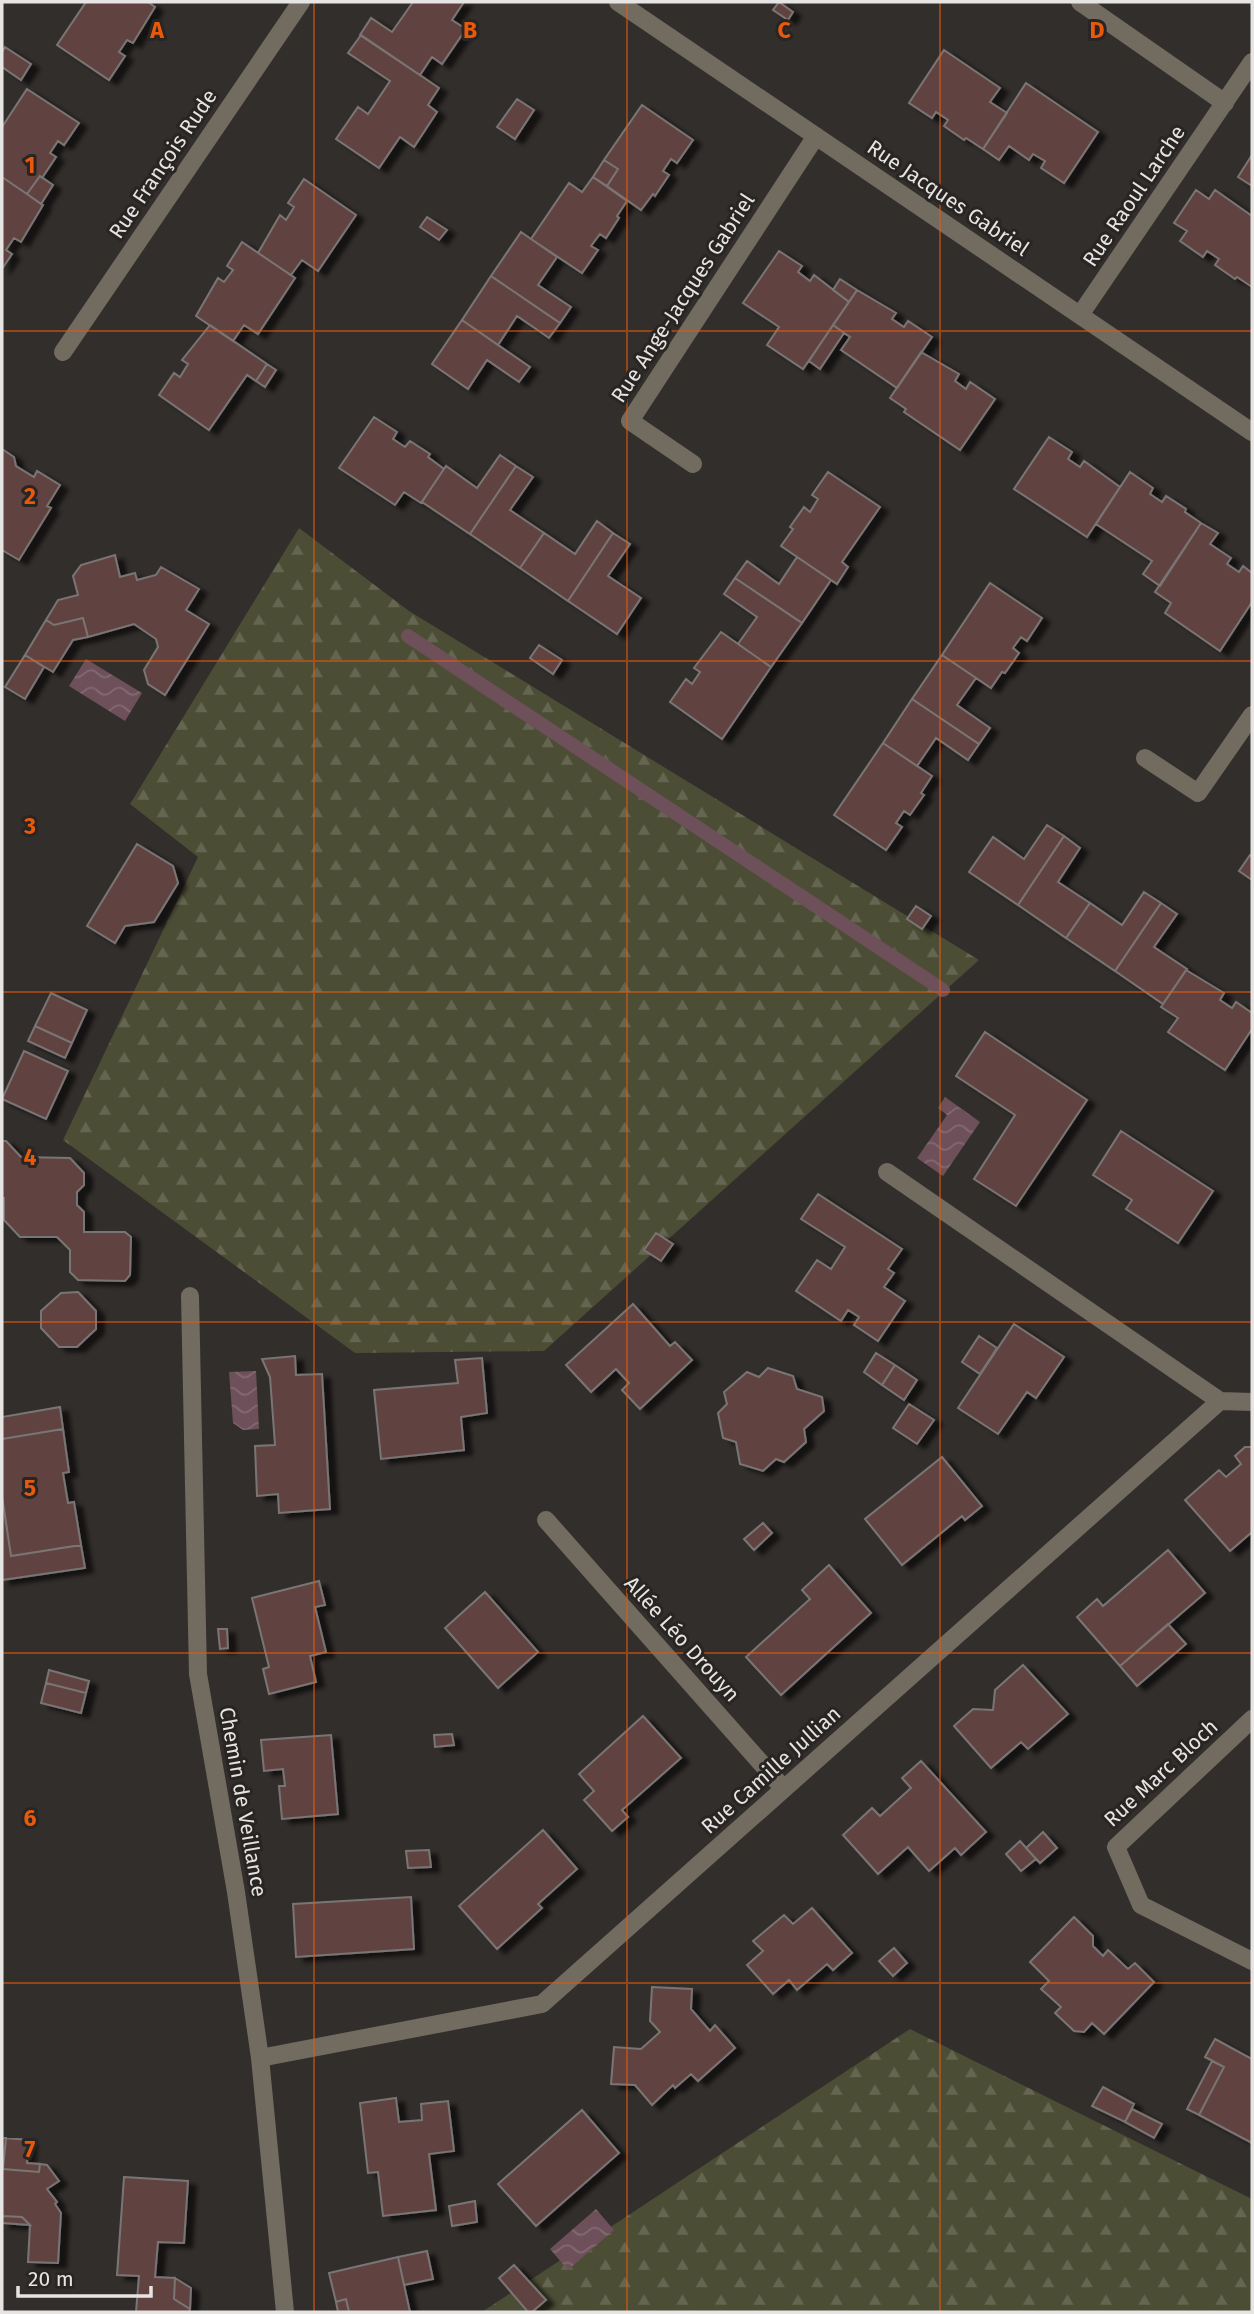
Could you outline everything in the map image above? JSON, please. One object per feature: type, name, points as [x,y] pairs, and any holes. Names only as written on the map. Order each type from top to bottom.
[{"type":"street","name":"Rue François Rude","points":[[63,352],[301,2]]},
{"type":"street","name":"Rue Jacques Gabriel","points":[[618,2],[1252,432]]},
{"type":"street","points":[[1080,2],[1224,103]]},
{"type":"street","name":"Rue Raoul Larche","points":[[1080,315],[1252,62]]},
{"type":"street","name":"Rue Ange-Jacques Gabriel","points":[[693,464],[629,421],[816,136]]},
{"type":"street","points":[[1145,758],[1198,793],[1252,715]]},
{"type":"street","points":[[887,1172],[1220,1401],[1252,1402]]},
{"type":"street","name":"Chemin de Veillance","points":[[190,1296],[198,1674],[236,1892],[260,2057],[285,2312]]},
{"type":"street","name":"Rue Camille Jullian","points":[[260,2057],[542,2004],[1220,1401]]},
{"type":"street","name":"Allée Léo Drouyn","points":[[546,1520],[784,1789]]},
{"type":"street","name":"Rue Marc Bloch","points":[[1252,1719],[1116,1847],[1141,1905],[1252,1961]]},
{"type":"green space","points":[[299,528],[409,611],[979,960],[544,1351],[355,1353],[63,1140],[198,857],[130,804]]},
{"type":"green space","points":[[910,2029],[1252,2199],[1252,2312],[482,2312]]},
{"type":"water","points":[[86,659],[142,693],[125,721],[69,686]]},
{"type":"water","points":[[945,1097],[980,1122],[943,1176],[917,1158],[947,1115],[938,1108]]},
{"type":"water","points":[[256,1371],[259,1429],[243,1430],[233,1423],[229,1372]]},
{"type":"water","points":[[596,2209],[614,2230],[568,2270],[550,2249]]},
{"type":"building","points":[[86,2],[148,2],[155,7],[133,43],[127,40],[119,52],[125,56],[109,80],[57,45]]},
{"type":"building","points":[[413,2],[464,2],[452,20],[466,29],[442,64],[432,57],[420,75],[360,35],[371,18],[392,32]]},
{"type":"building","points":[[779,2],[793,12],[788,20],[773,10]]},
{"type":"building","points":[[361,35],[439,88],[428,105],[437,112],[414,147],[400,137],[379,168],[336,139],[358,107],[368,114],[390,81],[348,53]]},
{"type":"building","points":[[5,47],[31,64],[21,80],[2,67],[2,52]]},
{"type":"building","points":[[944,50],[1000,88],[990,102],[1007,113],[983,149],[944,126],[948,120],[936,112],[932,118],[909,103]]},
{"type":"building","points":[[1026,83],[1098,132],[1064,183],[1041,168],[1045,161],[1033,154],[1029,160],[1009,146],[999,160],[983,149]]},
{"type":"building","points":[[27,89],[79,123],[64,145],[58,141],[50,153],[56,157],[27,194],[2,177],[2,127]]},
{"type":"building","points":[[517,99],[534,110],[515,139],[497,127]]},
{"type":"building","points":[[642,105],[693,140],[677,163],[671,159],[663,171],[669,175],[655,196],[653,194],[641,210],[607,186],[618,169],[604,160]]},
{"type":"building","points":[[1252,155],[1252,186],[1238,177]]},
{"type":"building","points":[[604,160],[618,169],[607,186],[593,177]]},
{"type":"building","points":[[40,176],[53,185],[41,204],[27,194]]},
{"type":"building","points":[[2,177],[43,205],[21,242],[14,238],[6,250],[12,254],[2,269]]},
{"type":"building","points":[[593,177],[627,201],[606,238],[600,234],[591,246],[598,250],[582,273],[531,239],[569,183],[582,192]]},
{"type":"building","points":[[304,179],[356,215],[318,271],[302,260],[291,275],[258,253],[280,215],[286,220],[294,207],[288,203]]},
{"type":"building","points":[[1196,190],[1209,199],[1215,190],[1252,216],[1252,287],[1215,265],[1219,259],[1207,251],[1203,257],[1180,241],[1187,231],[1174,223]]},
{"type":"building","points":[[427,217],[447,230],[439,240],[420,227]]},
{"type":"building","points":[[521,232],[557,257],[538,285],[571,307],[560,323],[491,276]]},
{"type":"building","points":[[242,242],[295,278],[258,334],[244,325],[233,341],[196,316],[218,278],[224,282],[233,270],[227,266]]},
{"type":"building","points":[[779,251],[802,266],[798,272],[810,281],[814,275],[849,302],[803,369],[767,345],[779,327],[743,303]]},
{"type":"building","points":[[491,276],[560,323],[549,338],[517,316],[498,345],[462,320]]},
{"type":"building","points":[[840,279],[857,290],[849,302],[833,290]]},
{"type":"building","points":[[857,290],[896,313],[892,319],[904,327],[908,321],[932,337],[897,388],[841,350],[850,337],[833,325]]},
{"type":"building","points":[[462,320],[530,367],[519,382],[487,360],[468,389],[432,364]]},
{"type":"building","points":[[210,325],[267,364],[256,381],[247,375],[209,430],[159,395],[174,373],[180,377],[188,364],[182,360]]},
{"type":"building","points":[[833,325],[844,333],[820,369],[809,361]]},
{"type":"building","points":[[921,352],[959,374],[955,381],[966,389],[970,382],[995,399],[960,450],[904,412],[906,409],[890,398]]},
{"type":"building","points":[[267,364],[276,370],[265,387],[256,381]]},
{"type":"building","points":[[374,417],[397,432],[393,439],[405,447],[410,441],[430,454],[428,457],[444,469],[421,503],[404,492],[395,505],[339,468]]},
{"type":"building","points":[[1049,437],[1072,452],[1068,459],[1080,467],[1084,461],[1120,487],[1087,537],[1014,489]]},
{"type":"building","points":[[2,449],[14,457],[16,466],[34,477],[37,471],[60,485],[47,506],[51,508],[19,560],[2,550]]},
{"type":"building","points":[[500,455],[516,466],[470,534],[422,502],[446,466],[477,488]]},
{"type":"building","points":[[516,466],[533,477],[510,510],[544,533],[520,568],[470,534]]},
{"type":"building","points":[[828,472],[880,507],[842,562],[848,567],[837,584],[781,546],[804,507],[810,512],[818,499],[812,495]]},
{"type":"building","points":[[1130,472],[1153,488],[1150,494],[1162,502],[1166,496],[1201,523],[1160,586],[1143,574],[1152,561],[1096,524]]},
{"type":"building","points":[[597,521],[613,533],[568,601],[520,568],[544,533],[575,554]]},
{"type":"building","points":[[1201,523],[1218,533],[1210,544],[1231,558],[1227,564],[1239,572],[1243,566],[1252,573],[1252,602],[1220,651],[1165,613],[1171,603],[1155,592]]},
{"type":"building","points":[[613,533],[630,544],[608,576],[641,598],[617,634],[568,601]]},
{"type":"building","points":[[115,555],[120,577],[135,573],[137,580],[156,575],[161,567],[199,589],[186,610],[209,624],[165,695],[148,684],[144,670],[158,647],[156,639],[134,624],[88,637],[83,618],[54,625],[46,620],[58,600],[78,595],[73,576],[81,565]]},
{"type":"building","points":[[797,557],[831,580],[802,623],[735,578],[747,561],[779,584]]},
{"type":"building","points":[[735,578],[802,623],[771,667],[738,644],[757,617],[724,594]]},
{"type":"building","points":[[990,583],[1042,618],[1027,641],[1021,637],[1013,648],[1019,653],[991,688],[942,655]]},
{"type":"building","points":[[83,618],[88,637],[73,640],[53,672],[25,655],[46,620],[54,625]]},
{"type":"building","points":[[721,632],[771,667],[722,739],[670,702],[686,679],[692,684],[700,672],[694,668]]},
{"type":"building","points":[[539,645],[562,660],[553,674],[530,658]]},
{"type":"building","points":[[25,655],[44,667],[25,699],[5,687]]},
{"type":"building","points":[[942,655],[976,678],[957,705],[990,728],[979,744],[912,699]]},
{"type":"building","points":[[912,699],[979,744],[968,760],[936,738],[917,766],[883,743]]},
{"type":"building","points":[[883,743],[932,776],[921,793],[924,795],[910,815],[904,811],[896,823],[902,827],[886,850],[834,815]]},
{"type":"building","points":[[1047,825],[1064,836],[1018,905],[969,872],[993,837],[1024,859]]},
{"type":"building","points":[[1064,836],[1080,848],[1058,882],[1090,903],[1066,938],[1018,905]]},
{"type":"building","points":[[137,844],[173,866],[178,883],[154,922],[125,926],[115,943],[87,926]]},
{"type":"building","points":[[1250,855],[1252,857],[1252,880],[1239,871]]},
{"type":"building","points":[[1144,892],[1161,903],[1115,971],[1066,938],[1090,903],[1122,925]]},
{"type":"building","points":[[1161,903],[1177,914],[1154,947],[1187,969],[1163,1004],[1115,971]]},
{"type":"building","points":[[916,906],[931,916],[922,929],[907,919]]},
{"type":"building","points":[[1186,970],[1224,993],[1220,1000],[1232,1008],[1236,1002],[1252,1013],[1252,1029],[1225,1070],[1168,1032],[1178,1018],[1161,1007]]},
{"type":"building","points":[[51,993],[87,1010],[72,1043],[35,1026]]},
{"type":"building","points":[[35,1026],[72,1043],[65,1058],[28,1041]]},
{"type":"building","points":[[985,1032],[1087,1100],[1016,1206],[974,1179],[1015,1115],[956,1076]]},
{"type":"building","points":[[24,1051],[68,1071],[46,1119],[2,1099]]},
{"type":"building","points":[[1121,1131],[1213,1191],[1178,1243],[1126,1209],[1132,1200],[1093,1175]]},
{"type":"building","points":[[2,1141],[6,1141],[21,1157],[70,1158],[84,1173],[84,1185],[77,1192],[77,1205],[84,1212],[84,1232],[125,1232],[131,1237],[130,1275],[125,1281],[78,1280],[70,1272],[70,1250],[57,1237],[20,1237],[4,1220]]},
{"type":"building","points":[[818,1194],[902,1249],[888,1269],[894,1273],[884,1287],[905,1301],[878,1341],[854,1325],[859,1317],[848,1310],[841,1321],[796,1291],[817,1260],[831,1269],[845,1247],[801,1219]]},
{"type":"building","points":[[656,1233],[673,1244],[661,1261],[644,1250]]},
{"type":"building","points":[[78,1292],[96,1311],[96,1329],[77,1347],[59,1347],[41,1328],[41,1311],[61,1293]]},
{"type":"building","points":[[633,1304],[670,1346],[675,1342],[692,1360],[640,1409],[622,1390],[629,1383],[616,1369],[591,1392],[566,1365]]},
{"type":"building","points":[[1014,1324],[1064,1357],[1036,1398],[1027,1392],[998,1434],[958,1408]]},
{"type":"building","points":[[979,1336],[997,1348],[980,1374],[962,1362]]},
{"type":"building","points":[[876,1353],[895,1365],[882,1385],[864,1372]]},
{"type":"building","points":[[295,1356],[296,1375],[322,1374],[330,1509],[279,1513],[278,1494],[257,1496],[255,1446],[275,1445],[270,1377],[262,1359]]},
{"type":"building","points":[[482,1358],[487,1413],[461,1417],[464,1450],[381,1459],[374,1390],[458,1383],[455,1360]]},
{"type":"building","points":[[895,1365],[917,1380],[904,1400],[882,1385]]},
{"type":"building","points":[[768,1368],[793,1376],[797,1389],[822,1397],[824,1411],[804,1429],[806,1442],[784,1462],[776,1459],[763,1471],[740,1464],[736,1442],[723,1438],[718,1413],[727,1404],[724,1392],[747,1372],[759,1377]]},
{"type":"building","points":[[909,1404],[934,1420],[917,1444],[893,1428]]},
{"type":"building","points":[[60,1407],[63,1429],[2,1439],[2,1417]]},
{"type":"building","points":[[63,1429],[69,1472],[63,1473],[68,1503],[74,1502],[81,1545],[11,1556],[2,1496],[2,1439]]},
{"type":"building","points":[[1245,1447],[1252,1447],[1252,1532],[1230,1551],[1185,1500],[1219,1470],[1226,1477],[1241,1464],[1235,1456]]},
{"type":"building","points":[[942,1457],[982,1506],[965,1520],[962,1516],[902,1565],[865,1519]]},
{"type":"building","points":[[2,1496],[11,1556],[81,1545],[85,1568],[2,1580]]},
{"type":"building","points":[[763,1523],[772,1533],[754,1550],[744,1539]]},
{"type":"building","points":[[1168,1550],[1205,1593],[1120,1666],[1077,1617],[1097,1599],[1103,1606]]},
{"type":"building","points":[[829,1565],[871,1613],[781,1695],[746,1657],[810,1599],[802,1590]]},
{"type":"building","points":[[319,1581],[325,1605],[315,1607],[326,1652],[310,1656],[316,1682],[269,1694],[263,1669],[269,1667],[252,1598]]},
{"type":"building","points":[[485,1592],[538,1652],[498,1688],[445,1628]]},
{"type":"building","points":[[1168,1624],[1186,1644],[1137,1686],[1120,1666]]},
{"type":"building","points":[[218,1629],[227,1629],[228,1648],[220,1649]]},
{"type":"building","points":[[1023,1665],[1068,1714],[1028,1749],[1021,1742],[991,1768],[954,1726],[973,1709],[993,1710],[995,1690]]},
{"type":"building","points":[[49,1670],[89,1681],[86,1693],[46,1683]]},
{"type":"building","points":[[46,1683],[86,1693],[81,1713],[41,1703]]},
{"type":"building","points":[[643,1716],[681,1758],[622,1810],[628,1817],[612,1831],[584,1800],[594,1791],[579,1774]]},
{"type":"building","points":[[452,1734],[454,1745],[435,1747],[434,1735]]},
{"type":"building","points":[[331,1735],[338,1814],[282,1819],[279,1786],[285,1786],[283,1769],[264,1771],[261,1740]]},
{"type":"building","points":[[921,1761],[986,1832],[961,1855],[955,1848],[929,1871],[908,1847],[878,1874],[843,1835],[872,1808],[880,1816],[911,1788],[902,1778]]},
{"type":"building","points":[[543,1830],[577,1869],[538,1904],[542,1908],[497,1949],[459,1906]]},
{"type":"building","points":[[1043,1832],[1057,1848],[1040,1863],[1026,1848]]},
{"type":"building","points":[[1020,1841],[1036,1859],[1021,1871],[1006,1854]]},
{"type":"building","points":[[429,1850],[431,1867],[408,1868],[406,1851]]},
{"type":"building","points":[[411,1897],[414,1949],[296,1957],[293,1904]]},
{"type":"building","points":[[812,1908],[852,1953],[833,1970],[827,1964],[797,1990],[789,1980],[773,1994],[747,1965],[763,1951],[753,1941],[784,1915],[793,1924]]},
{"type":"building","points":[[1074,1917],[1093,1936],[1093,1946],[1103,1956],[1108,1950],[1128,1969],[1135,1963],[1154,1982],[1104,2034],[1092,2023],[1084,2032],[1074,2031],[1055,2013],[1061,2007],[1041,1989],[1049,1981],[1030,1962]]},
{"type":"building","points":[[894,1948],[907,1963],[893,1976],[879,1961]]},
{"type":"building","points":[[652,1987],[692,1989],[691,2009],[710,2031],[715,2025],[735,2048],[698,2081],[691,2074],[675,2088],[673,2085],[652,2105],[635,2085],[611,2084],[614,2047],[641,2049],[660,2032],[650,2021]]},
{"type":"building","points":[[1215,2039],[1252,2059],[1252,2143],[1199,2115],[1224,2067],[1205,2057]]},
{"type":"building","points":[[1212,2061],[1224,2067],[1199,2115],[1187,2109]]},
{"type":"building","points":[[1103,2087],[1134,2104],[1125,2122],[1092,2106]]},
{"type":"building","points":[[396,2098],[399,2122],[422,2120],[421,2104],[448,2101],[454,2151],[429,2154],[436,2210],[383,2216],[378,2172],[368,2173],[360,2103]]},
{"type":"building","points":[[1132,2109],[1162,2124],[1154,2138],[1125,2122]]},
{"type":"building","points":[[582,2110],[619,2153],[536,2226],[498,2184]]},
{"type":"building","points":[[2,2138],[6,2138],[3,2169],[39,2172],[40,2164],[47,2165],[59,2181],[47,2189],[61,2213],[58,2263],[28,2262],[30,2225],[22,2217],[2,2216]]},
{"type":"building","points":[[6,2138],[29,2140],[27,2163],[40,2164],[39,2172],[3,2169]]},
{"type":"building","points":[[124,2177],[188,2181],[184,2243],[158,2242],[155,2277],[175,2278],[174,2299],[190,2309],[189,2312],[136,2312],[139,2276],[117,2275]]},
{"type":"building","points":[[475,2201],[477,2222],[452,2226],[449,2206]]},
{"type":"building","points":[[2,2216],[22,2217],[30,2225],[2,2223]]},
{"type":"building","points":[[427,2251],[433,2279],[404,2285],[398,2257]]},
{"type":"building","points":[[398,2257],[410,2312],[349,2312],[346,2299],[336,2302],[329,2273]]},
{"type":"building","points":[[514,2265],[546,2300],[532,2312],[528,2312],[499,2278]]},
{"type":"building","points":[[175,2278],[191,2288],[190,2309],[174,2299]]},
{"type":"building","points":[[346,2299],[349,2312],[338,2312],[336,2302]]},
{"type":"waterway","points":[[408,636],[943,990]]}]
